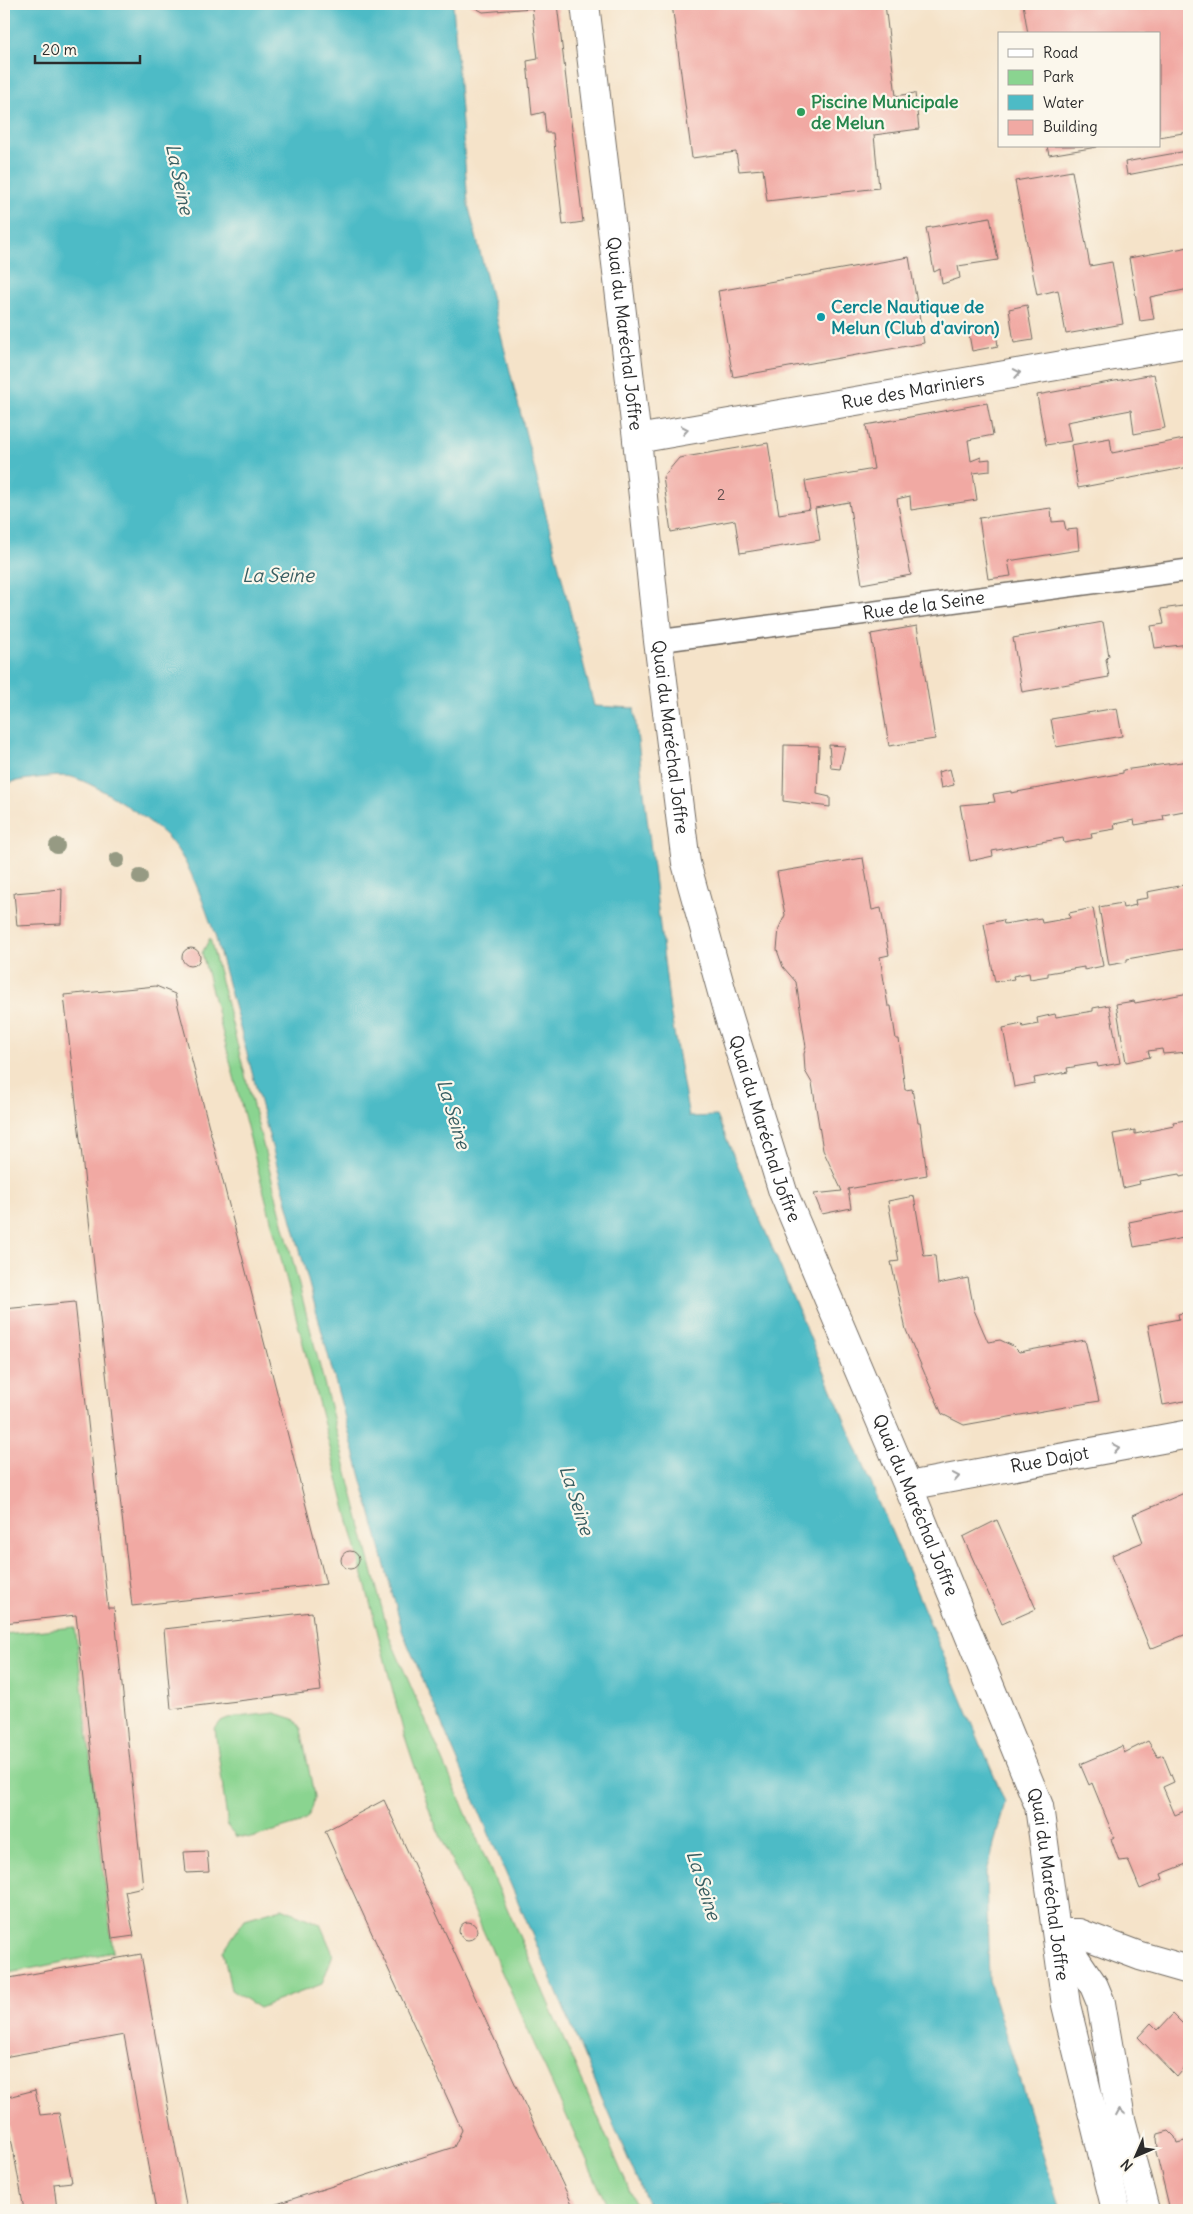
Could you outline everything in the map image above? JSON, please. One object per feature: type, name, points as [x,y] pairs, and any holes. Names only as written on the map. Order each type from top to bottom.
[{"type":"street","name":"Quai du Maréchal Joffre","points":[[585,4],[637,439],[658,641],[686,863],[728,1014],[783,1192],[908,1486],[1039,1806],[1058,1933],[1066,2005],[1116,2210]]},
{"type":"street","name":"Rue des Mariniers","points":[[637,439],[1189,343]]},
{"type":"street","name":"Rue Dajot","points":[[908,1486],[1189,1434]]},
{"type":"street","points":[[1058,1933],[1079,1934],[1140,1956],[1189,1970]]},
{"type":"street","points":[[1058,1933],[1094,1986],[1101,2003],[1121,2119],[1144,2210]]},
{"type":"lane","name":"Rue de la Seine","points":[[658,641],[1189,570]]},
{"type":"green space","points":[[210,938],[389,1636],[638,2210],[609,2210],[431,1815],[404,1734],[202,953]]},
{"type":"green space","points":[[75,1627],[113,1952],[4,1974],[4,1634]]},
{"type":"green space","points":[[275,1713],[294,1719],[301,1729],[314,1796],[312,1808],[309,1815],[300,1823],[251,1838],[236,1836],[228,1827],[215,1729],[221,1721],[228,1718]]},
{"type":"green space","points":[[282,1908],[320,1924],[333,1954],[322,1984],[259,2008],[231,1990],[223,1951],[245,1919]]},
{"type":"water","name":"La Seine","points":[[4,4],[453,4],[468,204],[594,706],[634,708],[670,1010],[689,1117],[717,1116],[1005,1802],[986,1876],[989,1981],[1060,2210],[650,2210],[403,1633],[215,935],[196,885],[177,849],[161,831],[124,804],[95,787],[66,776],[38,778],[4,784]]},
{"type":"building","points":[[468,4],[557,4],[583,222],[563,225],[553,133],[546,133],[544,112],[532,115],[527,61],[538,59],[532,8],[483,12]]},
{"type":"building","name":"Piscine Municipale de Melun","points":[[672,4],[885,4],[896,96],[915,93],[919,129],[874,135],[879,188],[767,201],[763,169],[739,171],[736,152],[692,158]]},
{"type":"building","points":[[1023,4],[1189,4],[1189,132],[1160,137],[1160,32],[1028,32]]},
{"type":"building","points":[[1047,148],[1091,148],[1049,155]]},
{"type":"building","points":[[1189,151],[1189,163],[1127,175],[1125,162]]},
{"type":"building","points":[[1072,171],[1090,266],[1112,262],[1123,324],[1066,334],[1058,290],[1037,295],[1015,181]]},
{"type":"building","points":[[990,217],[998,260],[958,266],[960,278],[942,284],[940,269],[934,272],[926,228]]},
{"type":"building","points":[[1189,247],[1189,289],[1150,297],[1154,319],[1140,321],[1129,258]]},
{"type":"building","name":"Cercle Nautique de Melun (Club d'aviron)","points":[[909,257],[924,343],[733,377],[718,291]]},
{"type":"building","points":[[1027,305],[1033,340],[1014,343],[1009,309]]},
{"type":"building","points":[[995,325],[998,346],[972,351],[968,329]]},
{"type":"building","points":[[1154,374],[1165,428],[1134,434],[1131,410],[1067,422],[1071,441],[1046,445],[1037,395]]},
{"type":"building","points":[[987,403],[993,435],[968,440],[971,461],[981,457],[981,460],[990,459],[990,471],[973,473],[977,500],[911,510],[910,496],[897,499],[911,575],[862,584],[849,502],[815,508],[820,540],[740,553],[735,520],[671,532],[663,477],[679,458],[768,443],[779,514],[810,509],[805,481],[874,469],[866,425]]},
{"type":"building","points":[[1110,438],[1112,453],[1189,438],[1189,467],[1078,488],[1071,445]]},
{"type":"building","points":[[1051,508],[1052,522],[1064,521],[1066,530],[1077,529],[1079,550],[1008,561],[1011,576],[988,579],[979,518]]},
{"type":"building","points":[[1189,606],[1189,644],[1155,648],[1151,626],[1164,624],[1161,609]]},
{"type":"building","points":[[1103,622],[1109,656],[1106,659],[1109,677],[1022,692],[1013,638]]},
{"type":"building","points":[[917,626],[935,739],[889,746],[871,634]]},
{"type":"building","points":[[1117,708],[1122,736],[1056,747],[1051,719]]},
{"type":"building","points":[[784,745],[819,746],[817,794],[830,797],[830,807],[783,801]]},
{"type":"building","points":[[829,745],[845,746],[840,769],[831,768]]},
{"type":"building","points":[[1189,761],[1189,810],[1163,815],[1164,820],[1135,825],[1134,820],[1114,824],[1115,829],[1091,833],[1092,838],[1064,843],[1063,838],[992,851],[993,856],[970,861],[960,805],[995,802],[993,794],[1011,791],[1011,793],[1123,773],[1123,770]]},
{"type":"building","points":[[950,769],[954,785],[941,788],[938,772]]},
{"type":"building","points":[[863,858],[872,910],[881,908],[889,955],[880,957],[888,1006],[891,1006],[896,1039],[899,1039],[905,1090],[912,1089],[918,1122],[920,1122],[927,1175],[848,1189],[851,1208],[822,1214],[814,1194],[842,1191],[823,1150],[812,1083],[805,1071],[804,1054],[806,1047],[796,982],[783,967],[777,950],[779,928],[785,915],[777,872]]},
{"type":"building","points":[[1184,885],[1185,891],[1189,890],[1189,948],[1127,959],[1127,962],[1109,965],[1099,907],[1122,903],[1123,908],[1136,905],[1135,900],[1148,898],[1147,892]]},
{"type":"building","points":[[62,889],[61,924],[17,926],[14,893]]},
{"type":"building","points":[[1093,908],[1103,966],[1084,970],[1084,967],[1048,973],[1048,976],[1030,979],[1029,973],[1013,976],[1014,979],[995,982],[984,924],[1003,920],[1004,924],[1041,918],[1042,923],[1070,918],[1069,913]]},
{"type":"building","points":[[191,948],[197,951],[200,957],[197,963],[191,966],[185,963],[182,957],[185,951]]},
{"type":"building","points":[[156,986],[175,994],[326,1584],[132,1606],[64,995]]},
{"type":"building","points":[[1189,993],[1189,1052],[1163,1054],[1162,1049],[1148,1051],[1150,1057],[1126,1062],[1116,1004],[1134,1001],[1135,1003]]},
{"type":"building","points":[[1109,1005],[1120,1063],[1098,1067],[1097,1063],[1067,1068],[1068,1072],[1034,1078],[1035,1083],[1014,1087],[1003,1028],[1022,1024],[1023,1027],[1038,1024],[1037,1018],[1055,1014],[1056,1017],[1093,1011],[1093,1008]]},
{"type":"building","points":[[1187,1120],[1189,1124],[1189,1175],[1180,1177],[1179,1174],[1139,1181],[1140,1184],[1123,1188],[1113,1134],[1135,1130],[1135,1134],[1174,1126],[1173,1122]]},
{"type":"building","points":[[914,1196],[924,1256],[935,1255],[938,1284],[968,1278],[974,1310],[988,1342],[1000,1340],[1013,1346],[1019,1352],[1085,1340],[1099,1401],[964,1425],[942,1414],[906,1330],[891,1262],[899,1261],[888,1201]]},
{"type":"building","points":[[1189,1210],[1189,1237],[1134,1247],[1129,1222]]},
{"type":"building","points":[[75,1302],[108,1608],[114,1608],[143,1887],[125,1891],[134,1936],[112,1939],[76,1615],[4,1623],[4,1309]]},
{"type":"building","points":[[1189,1312],[1189,1400],[1163,1405],[1148,1325],[1179,1319],[1178,1314]]},
{"type":"building","points":[[1189,1491],[1189,1633],[1150,1649],[1112,1555],[1143,1542],[1133,1515]]},
{"type":"building","points":[[997,1520],[1036,1609],[1002,1624],[963,1537]]},
{"type":"building","points":[[350,1551],[356,1554],[359,1560],[356,1566],[350,1569],[344,1566],[341,1560],[344,1554]]},
{"type":"building","points":[[312,1612],[321,1691],[171,1709],[164,1629]]},
{"type":"building","points":[[1148,1741],[1158,1757],[1163,1755],[1174,1782],[1163,1787],[1175,1815],[1189,1809],[1189,1863],[1161,1874],[1163,1879],[1140,1889],[1128,1860],[1119,1861],[1111,1839],[1114,1837],[1092,1783],[1089,1785],[1080,1764],[1122,1746],[1124,1753]]},
{"type":"building","points":[[384,1800],[575,2210],[493,2210],[485,2206],[473,2210],[258,2210],[454,2147],[462,2130],[325,1831]]},
{"type":"building","points":[[207,1851],[209,1872],[186,1873],[184,1852]]},
{"type":"building","points":[[468,1922],[474,1925],[477,1931],[474,1937],[468,1940],[462,1937],[459,1931],[462,1925]]},
{"type":"building","points":[[141,1954],[187,2210],[156,2210],[124,2035],[4,2057],[4,1979]]},
{"type":"building","points":[[1173,2014],[1189,2030],[1189,2068],[1187,2065],[1177,2077],[1138,2037],[1151,2023],[1158,2030]]},
{"type":"building","points":[[35,2090],[40,2115],[59,2113],[72,2182],[54,2184],[57,2210],[24,2210],[4,2098]]},
{"type":"building","points":[[1169,2131],[1175,2137],[1177,2143],[1189,2140],[1189,2210],[1170,2210],[1155,2148],[1158,2147],[1158,2134]]},
{"type":"place","name":"Piscine Municipale de Melun","points":[[801,112]]},
{"type":"place","name":"Cercle Nautique de Melun (Club d'aviron)","points":[[821,317]]}]
